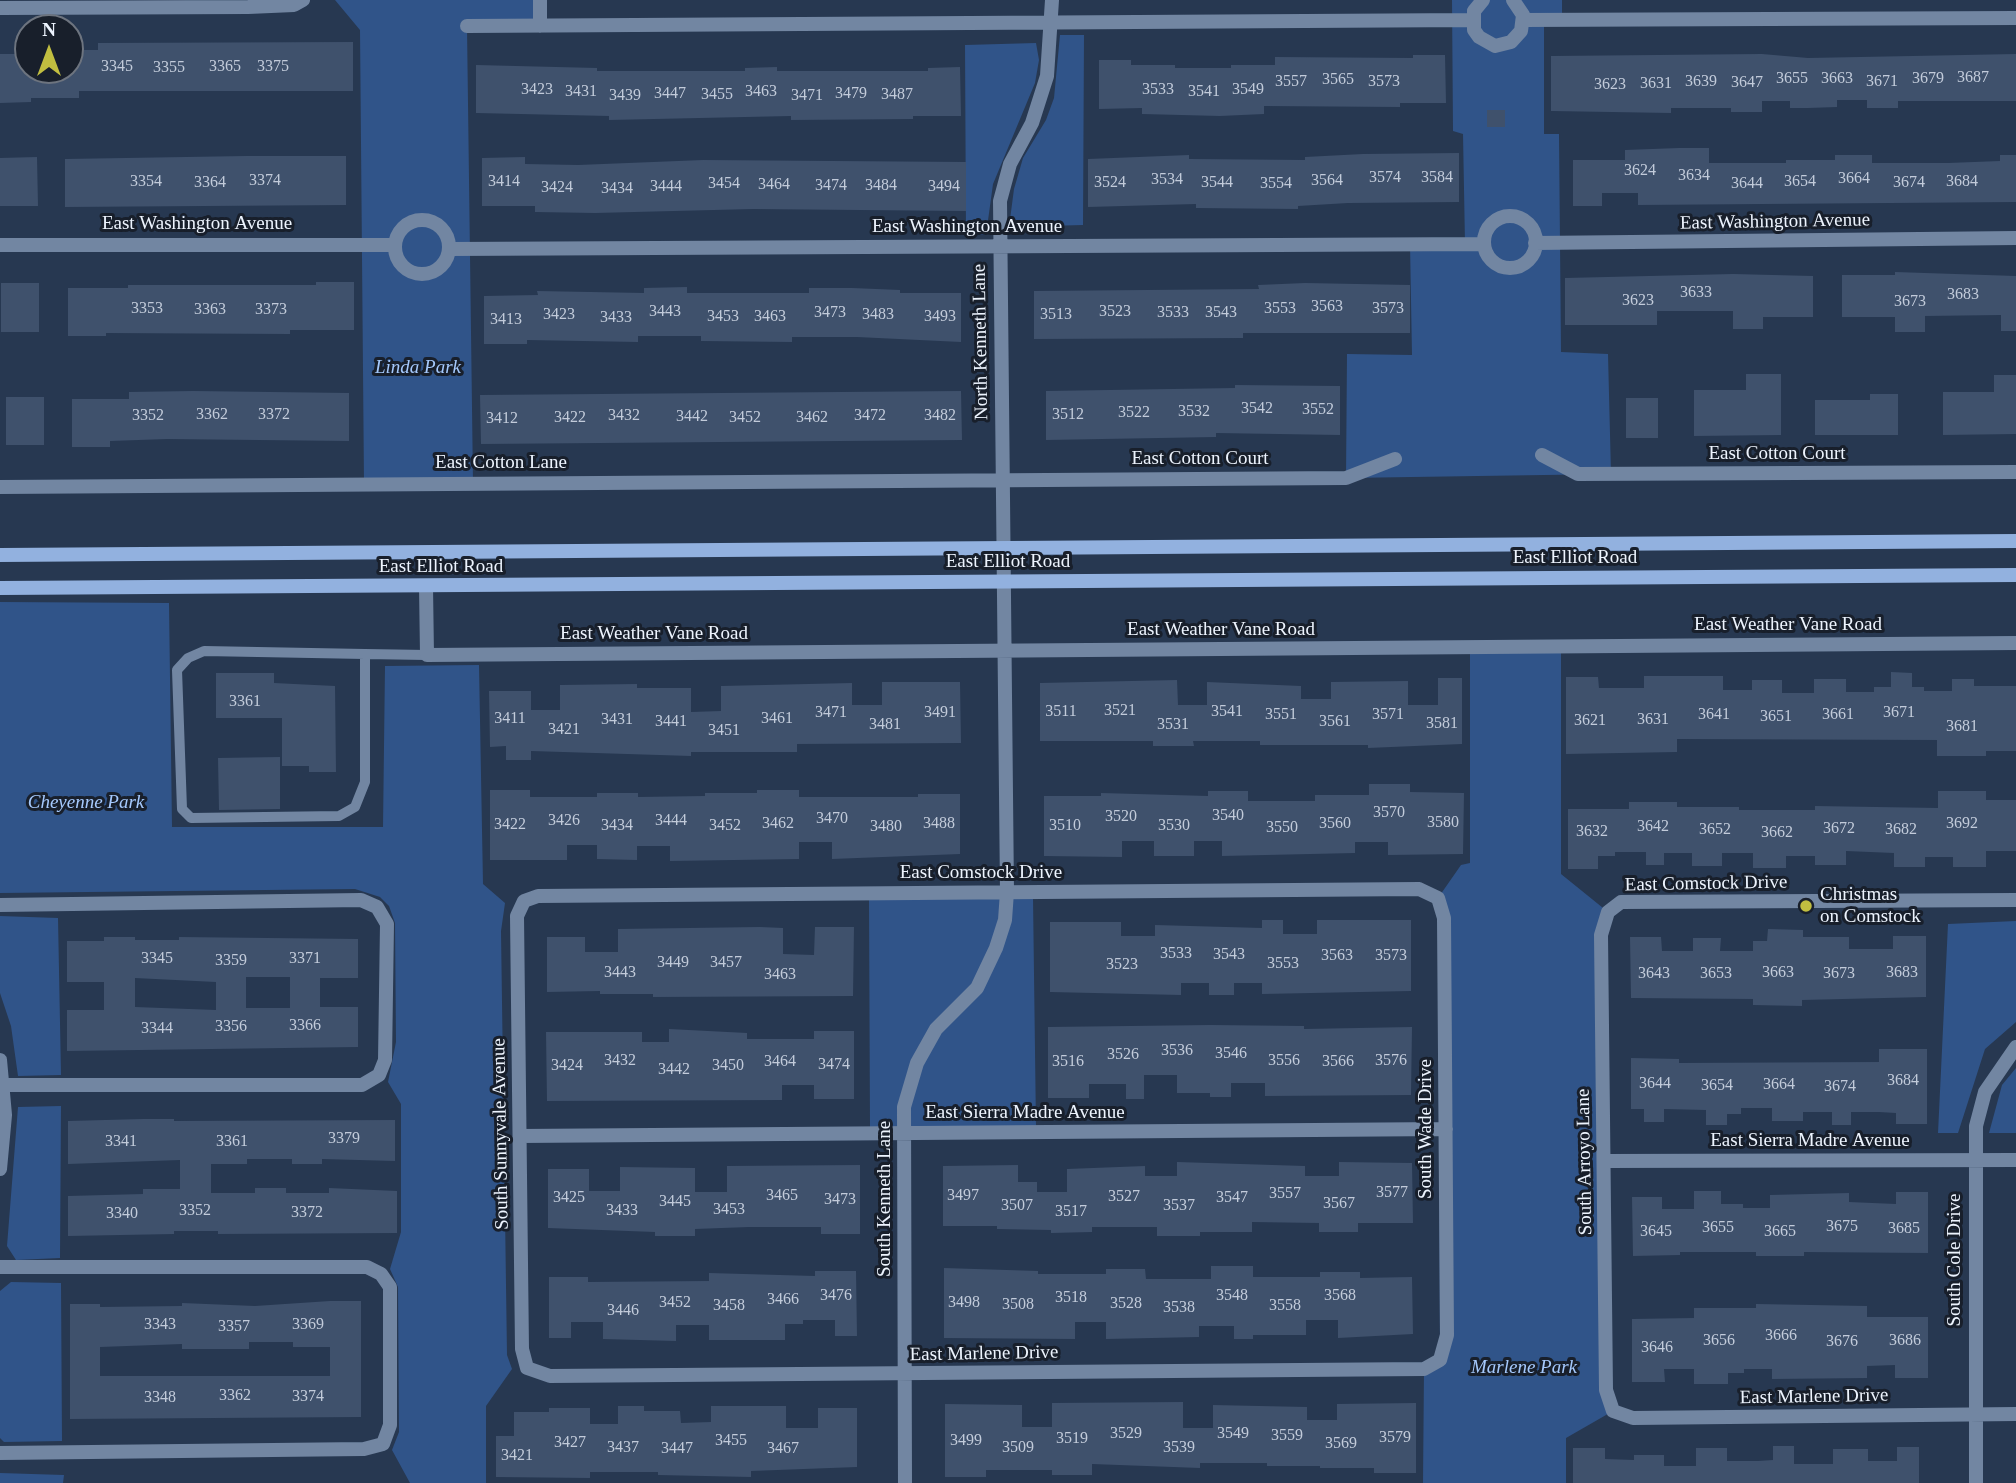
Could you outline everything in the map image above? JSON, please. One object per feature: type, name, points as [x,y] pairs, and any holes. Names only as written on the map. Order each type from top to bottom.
[{"type":"main road","name":"East Elliot Road","points":[[0,555],[2016,541]]},
{"type":"main road","name":"East Elliot Road","points":[[0,588],[426,586],[1004,574],[2016,575]]},
{"type":"street","points":[[0,8],[248,7],[295,5],[303,0]]},
{"type":"street","points":[[540,0],[540,26]]},
{"type":"street","name":"North Kenneth Lane","points":[[1004,574],[1000,201],[1010,164],[1032,123],[1047,76],[1053,23],[1052,0]]},
{"type":"street","points":[[1483,0],[1476,6],[1472,20],[1479,37],[1495,46],[1517,38],[1523,20],[1518,5],[1513,0]]},
{"type":"street","points":[[1523,20],[2016,18]]},
{"type":"street","points":[[467,26],[1472,20]]},
{"type":"street","points":[[1514,217],[1531,226],[1535,243],[1527,261],[1512,268],[1495,264],[1488,256],[1484,244],[1486,231],[1494,222],[1514,217]]},
{"type":"street","points":[[420,220],[440,226],[446,234],[449,248],[447,258],[437,270],[420,274],[403,266],[395,245],[404,226],[420,220]]},
{"type":"street","name":"East Washington Avenue","points":[[1535,243],[2016,238]]},
{"type":"street","name":"East Washington Avenue","points":[[449,248],[1484,244]]},
{"type":"street","name":"East Washington Avenue","points":[[0,245],[395,245]]},
{"type":"street","name":"East Cotton Court","points":[[1542,455],[1578,474],[2016,472]]},
{"type":"street","name":"East Cotton Court","points":[[1002,479],[1346,478],[1395,459]]},
{"type":"street","name":"East Cotton Lane","points":[[0,486],[1002,479]]},
{"type":"street","name":"South Kenneth Lane","points":[[905,1483],[902,1133],[909,1086],[917,1063],[936,1029],[977,988],[996,948],[1005,920],[1004,574]]},
{"type":"street","points":[[426,586],[427,655]]},
{"type":"street","name":"East Weather Vane Road","points":[[427,655],[2016,643]]},
{"type":"street","name":"East Comstock Drive","points":[[524,901],[538,896],[1419,890],[1438,898]]},
{"type":"street","name":"South Wade Drive","points":[[1438,898],[1444,918],[1447,1335],[1440,1360]]},
{"type":"street","points":[[0,905],[361,900],[377,907],[387,924],[385,1060],[379,1076],[362,1084],[4,1085]]},
{"type":"street","name":"East Comstock Drive","points":[[1608,912],[1621,902],[2016,900]]},
{"type":"street","name":"South Sunnyvale Avenue","points":[[524,901],[517,916],[522,1349],[527,1368]]},
{"type":"street","name":"South Arroyo Lane","points":[[1608,912],[1601,935],[1606,1390],[1613,1411]]},
{"type":"street","name":"South Cole Drive","points":[[1976,1483],[1976,1126],[1985,1092],[2016,1047]]},
{"type":"street","points":[[0,1060],[5,1115],[0,1168]]},
{"type":"street","name":"East Sierra Madre Avenue","points":[[520,1136],[1446,1129]]},
{"type":"street","name":"East Sierra Madre Avenue","points":[[1605,1161],[2016,1160]]},
{"type":"street","points":[[0,1268],[367,1267],[381,1274],[390,1287],[390,1425],[383,1444],[364,1449],[0,1453]]},
{"type":"street","name":"East Marlene Drive","points":[[527,1368],[550,1376],[904,1374],[1424,1369],[1440,1360]]},
{"type":"street","name":"East Marlene Drive","points":[[1613,1411],[1633,1418],[2016,1414]]},
{"type":"lane","points":[[365,654],[365,782],[355,807],[338,816],[191,818],[182,809],[177,670],[188,658],[204,651],[427,655]]},
{"type":"green space","name":"Linda Park","points":[[335,0],[540,0],[540,26],[467,27],[473,483],[364,484],[360,30]]},
{"type":"green space","points":[[1452,0],[1562,0],[1562,21],[1544,21],[1544,134],[1559,134],[1561,352],[1608,354],[1611,474],[1346,478],[1347,354],[1412,355],[1410,244],[1465,244],[1463,134],[1453,131]]},
{"type":"green space","points":[[1060,35],[1084,35],[1083,225],[1009,227],[1014,189],[1023,158],[1046,120],[1054,98]]},
{"type":"green space","points":[[1036,43],[1039,60],[1035,83],[993,184],[986,235],[966,235],[965,45]]},
{"type":"green space","name":"Cheyenne Park","points":[[0,602],[169,603],[172,827],[383,827],[385,666],[479,665],[483,884],[505,903],[501,931],[507,1355],[512,1369],[486,1406],[486,1483],[410,1483],[392,1450],[399,1432],[398,1287],[390,1269],[401,1232],[401,1104],[388,1082],[396,1042],[395,923],[389,906],[380,897],[355,889],[0,893]]},
{"type":"green space","name":"Marlene Park","points":[[1561,646],[1561,874],[1608,912],[1601,935],[1613,1411],[1566,1438],[1566,1483],[1423,1483],[1424,1369],[1440,1360],[1438,898],[1461,865],[1470,863],[1470,647]]},
{"type":"green space","points":[[1033,897],[1036,1127],[870,1128],[869,898]]},
{"type":"green space","points":[[0,916],[58,918],[61,1075],[18,1076],[11,1026],[0,993]]},
{"type":"green space","points":[[2016,921],[2016,1022],[1985,1049],[1958,1133],[1938,1133],[1948,924]]},
{"type":"green space","points":[[2016,1068],[2016,1133],[1989,1133],[2002,1085]]},
{"type":"green space","points":[[61,1106],[60,1258],[16,1260],[7,1246],[18,1107]]},
{"type":"green space","points":[[11,1282],[61,1283],[62,1441],[4,1442],[0,1438],[0,1291]]},
{"type":"green space","points":[[0,1473],[64,1475],[63,1483],[0,1483]]},
{"type":"building","points":[[353,42],[353,91],[79,91],[79,98],[31,98],[31,102],[0,103],[0,54],[14,54],[14,84],[84,84],[84,50],[98,50],[98,43]]},
{"type":"building","points":[[1762,54],[1808,58],[2016,54],[2016,101],[1898,101],[1898,108],[1867,108],[1867,100],[1837,100],[1837,107],[1790,108],[1790,101],[1762,101],[1762,112],[1731,112],[1731,108],[1671,108],[1671,113],[1551,111],[1551,56]]},
{"type":"building","points":[[1413,55],[1445,55],[1446,103],[1400,103],[1400,107],[1264,106],[1264,114],[1220,116],[1142,114],[1142,108],[1099,109],[1099,60],[1131,60],[1131,65],[1175,65],[1175,68],[1231,68],[1231,65],[1275,65],[1275,57],[1413,58]]},
{"type":"building","points":[[476,65],[597,68],[597,71],[745,71],[745,68],[777,67],[777,71],[928,71],[928,68],[960,67],[961,116],[913,116],[913,119],[791,120],[791,116],[609,120],[609,116],[476,113]]},
{"type":"building","points":[[1487,110],[1505,110],[1505,127],[1487,127]]},
{"type":"building","points":[[1709,148],[1709,163],[1786,163],[1786,160],[1835,160],[1835,155],[1872,155],[1872,163],[1948,163],[2000,161],[2000,155],[2016,155],[2016,202],[1638,205],[1638,193],[1602,193],[1602,206],[1573,206],[1573,160],[1625,160],[1625,150]]},
{"type":"building","points":[[1459,153],[1459,202],[1348,203],[1298,206],[1298,209],[1196,208],[1196,204],[1088,207],[1088,159],[1189,155],[1189,159],[1305,160],[1305,157],[1363,154]]},
{"type":"building","points":[[346,156],[346,205],[65,207],[65,159]]},
{"type":"building","points":[[37,157],[38,206],[0,206],[0,158]]},
{"type":"building","points":[[525,157],[525,164],[578,165],[703,160],[966,162],[966,211],[753,209],[595,213],[535,212],[535,206],[482,206],[482,158]]},
{"type":"building","points":[[1895,272],[2016,276],[2016,331],[2001,331],[2001,315],[1925,316],[1925,332],[1895,332],[1895,317],[1842,317],[1842,275],[1895,275]]},
{"type":"building","points":[[1733,274],[1813,276],[1813,317],[1763,317],[1763,329],[1733,329],[1733,311],[1657,311],[1657,325],[1565,325],[1565,278]]},
{"type":"building","points":[[316,282],[354,282],[354,330],[290,330],[290,334],[106,333],[106,336],[68,336],[68,288],[128,288],[128,285],[316,285]]},
{"type":"building","points":[[1,283],[39,283],[39,332],[1,332]]},
{"type":"building","points":[[1258,285],[1410,285],[1410,333],[1243,333],[1243,338],[1034,339],[1034,291],[1259,289]]},
{"type":"building","points":[[687,287],[687,293],[809,293],[809,288],[852,288],[900,290],[900,293],[961,293],[961,342],[857,337],[792,337],[792,342],[701,341],[701,336],[638,336],[638,342],[527,340],[527,344],[484,344],[484,296],[538,295],[537,291],[644,293],[644,288]]},
{"type":"building","points":[[1746,374],[1781,374],[1781,435],[1694,436],[1694,390],[1746,390]]},
{"type":"building","points":[[1994,375],[2016,375],[2016,434],[1943,435],[1943,392],[1994,392]]},
{"type":"building","points":[[1235,385],[1340,386],[1340,435],[1216,433],[1216,437],[1046,440],[1046,391],[1235,388]]},
{"type":"building","points":[[961,391],[962,440],[481,444],[480,395]]},
{"type":"building","points":[[129,392],[349,393],[349,441],[167,439],[110,441],[110,447],[72,447],[72,399],[129,399]]},
{"type":"building","points":[[1870,394],[1898,394],[1898,435],[1815,435],[1815,400],[1870,400]]},
{"type":"building","points":[[6,397],[44,397],[44,445],[6,445]]},
{"type":"building","points":[[1626,398],[1658,398],[1658,438],[1626,438]]},
{"type":"building","points":[[1891,672],[1912,673],[1912,687],[1924,687],[1924,691],[1952,691],[1952,679],[1974,679],[1974,686],[2016,686],[2016,751],[1986,751],[1986,756],[1937,756],[1937,740],[1677,739],[1677,752],[1566,754],[1566,677],[1598,677],[1599,688],[1644,688],[1644,676],[1723,676],[1723,690],[1752,690],[1752,680],[1782,680],[1782,693],[1814,693],[1814,679],[1846,679],[1846,692],[1874,692],[1874,687],[1891,687]]},
{"type":"building","points":[[216,673],[274,673],[274,683],[335,686],[336,772],[309,772],[309,766],[282,766],[282,718],[216,718]]},
{"type":"building","points":[[1438,678],[1462,678],[1462,744],[1368,748],[1368,745],[1260,745],[1260,741],[1193,741],[1194,746],[1153,746],[1153,741],[1040,741],[1040,683],[1177,680],[1178,705],[1207,705],[1207,682],[1301,686],[1301,699],[1331,699],[1331,682],[1408,681],[1408,705],[1438,705]]},
{"type":"building","points":[[882,682],[960,682],[961,743],[797,744],[797,752],[691,752],[691,756],[531,751],[531,760],[506,760],[506,746],[490,747],[489,691],[531,691],[531,710],[560,710],[560,685],[637,684],[637,688],[691,688],[691,712],[721,711],[721,686],[852,683],[852,705],[882,705]]},
{"type":"building","points":[[280,757],[280,809],[219,810],[218,758]]},
{"type":"building","points":[[1369,784],[1410,784],[1410,792],[1464,793],[1463,854],[1388,855],[1388,842],[1355,842],[1355,853],[1222,856],[1222,841],[1194,841],[1194,856],[1154,856],[1154,841],[1122,841],[1122,857],[1044,856],[1044,796],[1101,796],[1101,793],[1208,796],[1208,791],[1248,791],[1248,801],[1315,801],[1315,795],[1369,795]]},
{"type":"building","points":[[490,790],[530,790],[530,797],[597,797],[597,793],[638,793],[638,797],[705,796],[705,793],[757,793],[757,790],[799,790],[799,797],[918,797],[918,794],[960,794],[960,854],[832,859],[832,842],[799,842],[799,859],[670,861],[670,846],[637,846],[637,860],[597,859],[597,845],[567,845],[567,860],[490,860]]},
{"type":"building","points":[[1938,791],[1986,791],[1986,800],[2016,800],[2016,851],[1986,851],[1986,867],[1953,867],[1953,857],[1925,857],[1925,867],[1894,867],[1894,853],[1846,851],[1846,865],[1815,865],[1815,856],[1786,856],[1786,868],[1753,868],[1753,853],[1722,853],[1722,866],[1692,866],[1692,853],[1664,853],[1664,865],[1646,865],[1646,852],[1615,852],[1615,856],[1598,856],[1598,869],[1568,869],[1568,809],[1629,809],[1629,802],[1677,802],[1677,807],[1739,807],[1739,810],[1815,810],[1815,806],[1938,808]]},
{"type":"building","points":[[1262,920],[1283,920],[1283,934],[1317,934],[1317,920],[1411,920],[1411,991],[1262,994],[1262,983],[1234,983],[1234,995],[1209,995],[1209,983],[1181,983],[1181,995],[1050,992],[1050,922],[1121,922],[1121,936],[1155,936],[1155,925],[1262,928]]},
{"type":"building","points":[[815,927],[854,927],[853,996],[653,997],[653,994],[600,994],[600,991],[547,992],[547,937],[585,937],[585,952],[618,952],[618,929],[783,928],[783,954],[814,955]]},
{"type":"building","points":[[1768,929],[1803,930],[1803,937],[1849,937],[1849,949],[1893,949],[1893,936],[1926,936],[1926,997],[1802,1000],[1802,1006],[1753,1005],[1753,999],[1631,998],[1630,937],[1661,937],[1662,951],[1693,951],[1693,938],[1721,938],[1720,951],[1753,951],[1753,941],[1767,941]]},
{"type":"building","points":[[104,937],[135,937],[135,940],[179,940],[179,937],[358,939],[358,978],[320,978],[320,1007],[358,1007],[358,1047],[67,1051],[67,1010],[104,1010],[104,982],[67,982],[67,941],[104,941]],"holes":[[[246,977],[290,977],[290,1008],[246,1008]],[[135,978],[216,982],[216,1010],[135,1007]]]},
{"type":"building","points":[[1304,1026],[1304,1029],[1412,1027],[1411,1095],[1265,1096],[1265,1083],[1231,1083],[1231,1097],[1210,1097],[1210,1093],[1177,1093],[1177,1075],[1144,1075],[1144,1099],[1126,1099],[1126,1084],[1089,1084],[1089,1098],[1048,1098],[1048,1027]]},
{"type":"building","points":[[669,1029],[747,1033],[747,1039],[814,1039],[814,1031],[854,1031],[854,1099],[814,1099],[814,1085],[782,1085],[782,1100],[547,1101],[546,1032],[642,1032],[642,1042],[669,1042]]},
{"type":"building","points":[[1879,1049],[1927,1049],[1927,1124],[1896,1124],[1896,1113],[1879,1112],[1851,1112],[1851,1125],[1832,1125],[1832,1112],[1803,1112],[1803,1121],[1772,1121],[1772,1108],[1741,1108],[1741,1114],[1727,1114],[1727,1125],[1706,1125],[1706,1110],[1664,1109],[1664,1122],[1644,1122],[1644,1109],[1631,1109],[1631,1058],[1679,1059],[1679,1063],[1879,1062]]},
{"type":"building","points":[[395,1120],[395,1161],[322,1159],[322,1164],[292,1164],[292,1159],[247,1159],[247,1164],[211,1164],[211,1193],[255,1193],[255,1188],[286,1188],[286,1193],[329,1193],[329,1188],[397,1191],[397,1233],[218,1234],[218,1231],[174,1231],[174,1234],[68,1236],[68,1196],[143,1194],[143,1189],[180,1189],[180,1160],[68,1164],[68,1121]]},
{"type":"building","points":[[1177,1162],[1305,1166],[1305,1176],[1339,1176],[1339,1162],[1412,1163],[1413,1223],[1358,1223],[1358,1232],[1319,1232],[1319,1223],[1252,1222],[1252,1232],[1200,1232],[1200,1236],[1157,1236],[1157,1227],[1092,1227],[1092,1232],[1051,1233],[1051,1230],[997,1229],[997,1226],[943,1226],[943,1166],[1018,1165],[1018,1182],[1037,1182],[1037,1192],[1067,1192],[1067,1169],[1145,1166],[1145,1176],[1177,1176]]},
{"type":"building","points":[[860,1165],[860,1234],[821,1234],[821,1227],[695,1229],[695,1236],[655,1236],[655,1232],[548,1228],[548,1169],[589,1169],[589,1191],[620,1191],[620,1167],[695,1168],[695,1192],[727,1192],[727,1166]]},
{"type":"building","points":[[1694,1191],[1721,1191],[1721,1204],[1743,1204],[1743,1208],[1770,1208],[1770,1195],[1849,1193],[1849,1202],[1896,1204],[1896,1192],[1928,1192],[1928,1253],[1804,1252],[1804,1256],[1756,1256],[1756,1252],[1680,1252],[1680,1255],[1633,1256],[1632,1197],[1662,1197],[1662,1209],[1694,1209]]},
{"type":"building","points":[[1211,1266],[1253,1266],[1253,1277],[1320,1277],[1320,1272],[1360,1272],[1360,1278],[1412,1277],[1413,1334],[1338,1338],[1338,1320],[1306,1320],[1306,1335],[1253,1335],[1253,1339],[1234,1339],[1234,1326],[1199,1326],[1199,1337],[1106,1339],[1106,1322],[1075,1322],[1075,1339],[944,1338],[944,1268],[1038,1271],[1038,1274],[1106,1274],[1106,1269],[1145,1269],[1146,1279],[1211,1279]]},
{"type":"building","points":[[815,1271],[856,1271],[857,1336],[835,1336],[835,1320],[803,1320],[803,1324],[785,1324],[785,1340],[709,1340],[709,1325],[676,1325],[676,1341],[603,1339],[603,1322],[571,1322],[571,1338],[549,1338],[549,1277],[588,1277],[588,1282],[709,1281],[709,1273],[815,1276]]},
{"type":"building","points":[[361,1301],[361,1417],[70,1419],[70,1304],[100,1304],[100,1307],[182,1306],[182,1303],[255,1306]],"holes":[[[249,1342],[293,1342],[293,1347],[330,1347],[330,1376],[100,1376],[100,1347],[182,1344],[182,1349],[249,1349]]]},
{"type":"building","points":[[1756,1304],[1867,1306],[1867,1317],[1928,1317],[1928,1378],[1895,1378],[1895,1365],[1867,1366],[1867,1378],[1772,1379],[1772,1369],[1744,1369],[1744,1373],[1728,1373],[1728,1384],[1694,1384],[1694,1369],[1664,1369],[1665,1382],[1632,1382],[1632,1319],[1694,1318],[1694,1308],[1756,1308]]},
{"type":"building","points":[[1183,1402],[1183,1428],[1213,1428],[1213,1405],[1307,1407],[1307,1420],[1337,1420],[1337,1404],[1416,1403],[1416,1473],[1374,1473],[1374,1468],[1267,1466],[1267,1463],[1200,1463],[1200,1468],[1092,1464],[1092,1475],[1052,1475],[1052,1470],[986,1470],[986,1477],[945,1477],[945,1404],[1022,1405],[1022,1427],[1052,1427],[1052,1403]]},
{"type":"building","points":[[618,1406],[644,1406],[644,1411],[680,1411],[681,1423],[711,1422],[711,1406],[786,1406],[786,1428],[818,1428],[818,1408],[857,1408],[857,1467],[751,1471],[751,1477],[658,1475],[658,1472],[590,1472],[590,1478],[496,1477],[496,1436],[514,1436],[514,1412],[549,1412],[549,1408],[590,1408],[590,1424],[618,1424]]},
{"type":"building","points":[[1773,1446],[1794,1446],[1794,1464],[1833,1464],[1833,1449],[1868,1449],[1868,1461],[1897,1461],[1897,1447],[1919,1447],[1919,1483],[1573,1483],[1573,1448],[1605,1448],[1605,1459],[1634,1460],[1634,1455],[1664,1455],[1664,1466],[1696,1466],[1696,1448],[1727,1448],[1727,1461],[1758,1461],[1773,1460]]},
{"type":"place","name":"Christmas on Comstock","points":[[1806,906]]}]
